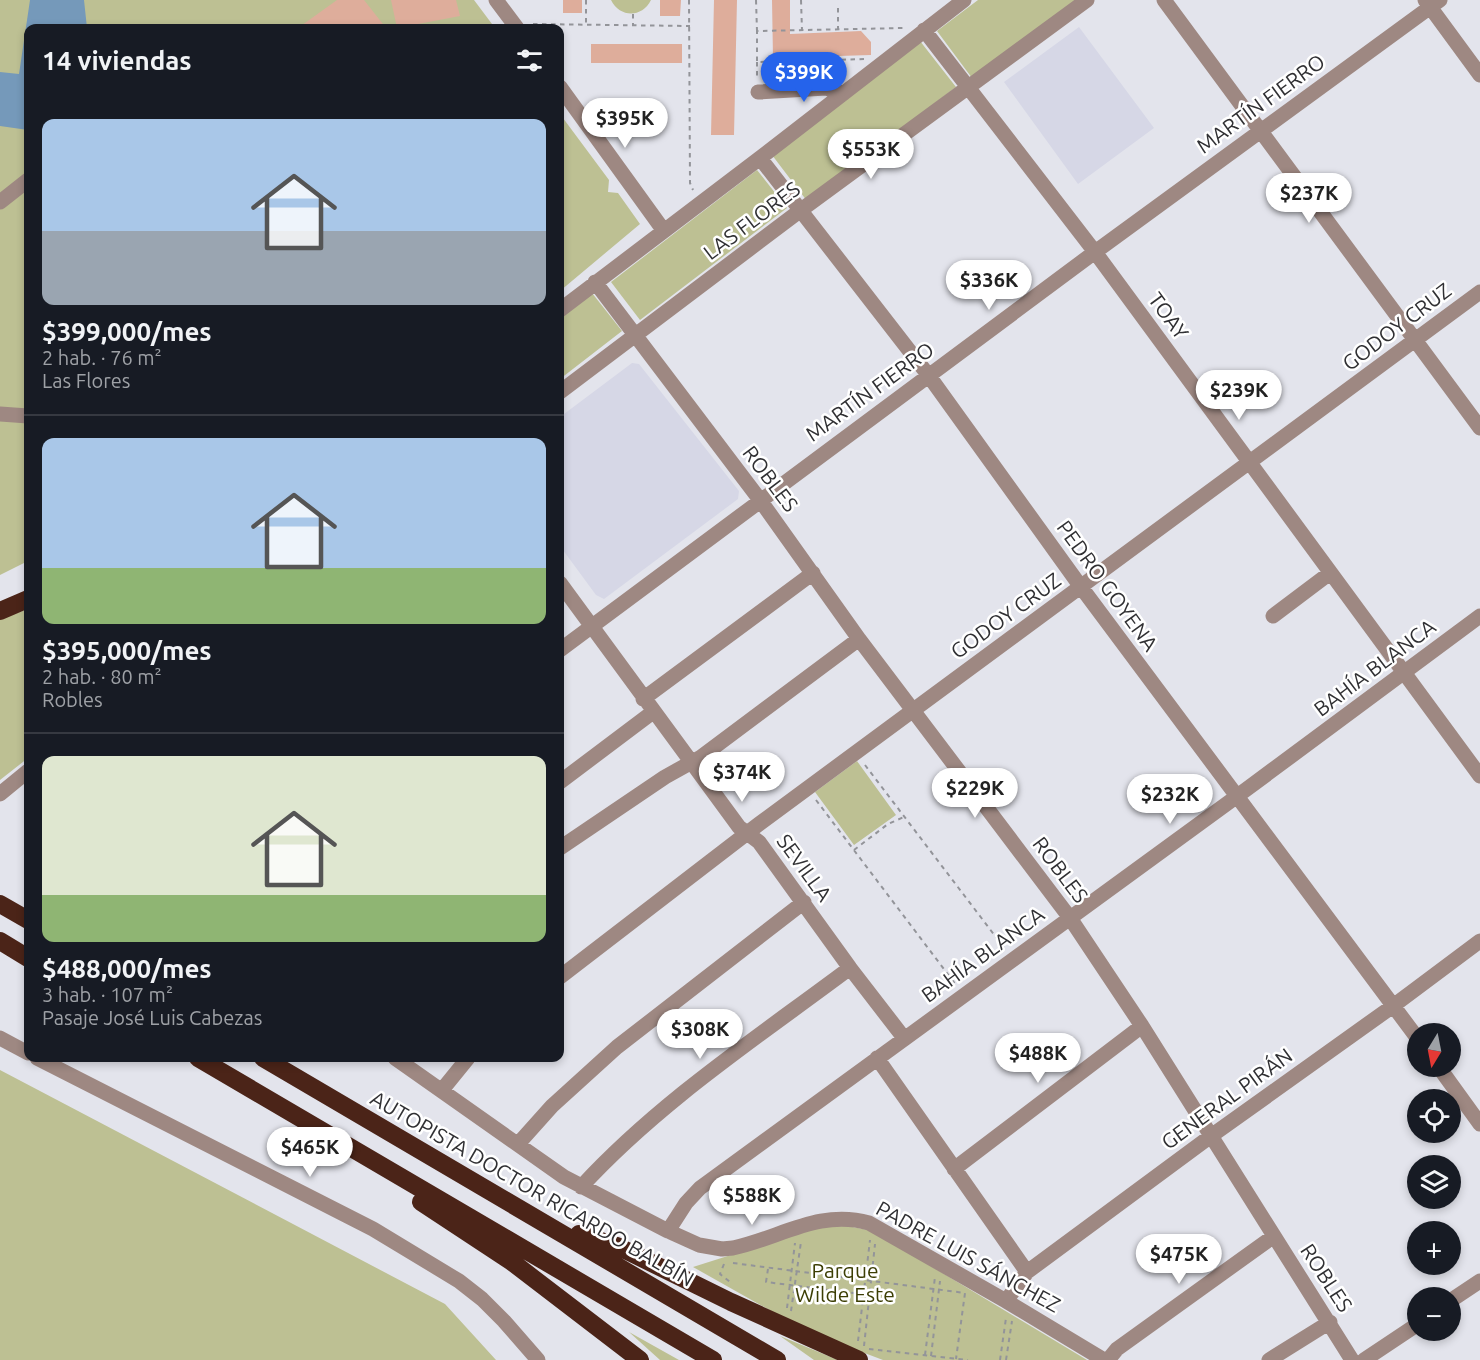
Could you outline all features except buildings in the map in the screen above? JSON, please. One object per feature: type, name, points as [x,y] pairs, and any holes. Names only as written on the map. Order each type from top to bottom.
[{"type":"highway","points":[[0,610],[24,601]]},
{"type":"highway","points":[[0,904],[24,918]]},
{"type":"highway","points":[[0,941],[24,956]]},
{"type":"highway","points":[[205,1062],[713,1360]]},
{"type":"highway","name":"AUTOPISTA DOCTOR RICARDO BALBÍN","points":[[270,1062],[777,1360]]},
{"type":"highway","points":[[372,1160],[413,1197],[512,1262],[640,1360]]},
{"type":"highway","points":[[549,1225],[616,1246],[731,1302],[861,1354]]},
{"type":"street","points":[[496,0],[514,24]]},
{"type":"street","points":[[564,307],[964,0]]},
{"type":"street","name":"LAS FLORES","points":[[564,389],[801,210],[1087,0]]},
{"type":"street","points":[[1164,0],[1480,428]]},
{"type":"street","points":[[1431,2],[1480,75]]},
{"type":"street","name":"MARTÍN FIERRO","points":[[564,647],[1431,2]]},
{"type":"street","name":"TOAY","points":[[924,30],[1095,252],[1480,776]]},
{"type":"street","points":[[758,92],[826,88],[843,94]]},
{"type":"street","points":[[564,93],[664,231]]},
{"type":"street","name":"PEDRO GOYENA","points":[[760,158],[929,376],[1081,587],[1407,1024]]},
{"type":"street","points":[[0,202],[24,183]]},
{"type":"street","name":"ROBLES","points":[[595,282],[760,500],[859,639],[1070,918],[1142,1026],[1352,1360]]},
{"type":"street","name":"GODOY CRUZ","points":[[564,974],[746,833],[1480,292]]},
{"type":"street","points":[[0,414],[24,416]]},
{"type":"street","points":[[643,699],[813,573]]},
{"type":"street","points":[[1273,616],[1330,573]]},
{"type":"street","name":"SEVILLA","points":[[564,589],[739,827],[759,842],[904,1038]]},
{"type":"street","name":"BAHÍA BLANCA","points":[[668,1231],[691,1196],[700,1188],[1480,616]]},
{"type":"street","points":[[564,845],[691,762],[859,639]]},
{"type":"street","points":[[564,779],[653,712]]},
{"type":"street","points":[[0,794],[24,774]]},
{"type":"street","points":[[518,1144],[552,1106],[617,1047],[804,902]]},
{"type":"street","name":"GENERAL PIRÁN","points":[[1006,1301],[1027,1272],[1480,941]]},
{"type":"street","points":[[581,1187],[638,1130],[717,1067],[850,968]]},
{"type":"street","points":[[954,1169],[1142,1026]]},
{"type":"street","points":[[0,1038],[24,1051]]},
{"type":"street","points":[[878,1058],[1027,1272]]},
{"type":"street","points":[[45,1062],[373,1229],[450,1275],[482,1299],[538,1360]]},
{"type":"street","name":"PADRE LUIS SÁNCHEZ","points":[[401,1062],[550,1168],[581,1187],[699,1245],[722,1249],[744,1246],[818,1221],[856,1219],[880,1228],[1106,1360]]},
{"type":"street","points":[[442,1089],[465,1062]]},
{"type":"street","points":[[1446,1077],[1480,1124]]},
{"type":"street","points":[[1106,1360],[1117,1349],[1274,1236]]},
{"type":"street","points":[[1461,1294],[1480,1281]]},
{"type":"street","points":[[1269,1360],[1330,1322]]},
{"type":"street","points":[[1364,1360],[1407,1331]]},
{"type":"path","points":[[586,0],[586,25]]},
{"type":"path","points":[[690,0],[690,183],[701,203]]},
{"type":"path","points":[[756,0],[757,62],[871,59]]},
{"type":"path","points":[[801,0],[802,30]]},
{"type":"path","points":[[838,8],[838,29]]},
{"type":"path","points":[[633,14],[633,26]]},
{"type":"path","points":[[564,25],[690,26]]},
{"type":"path","points":[[757,31],[901,28],[924,30]]},
{"type":"path","points":[[894,36],[901,28]]},
{"type":"path","points":[[856,752],[1012,959]]},
{"type":"path","points":[[807,788],[964,995]]},
{"type":"path","points":[[854,850],[888,824],[904,817]]},
{"type":"path","points":[[791,1317],[802,1236]]},
{"type":"path","points":[[861,1354],[875,1241],[864,1236]]},
{"type":"path","points":[[786,1314],[796,1238]]},
{"type":"path","points":[[861,1354],[858,1347],[870,1239]]},
{"type":"path","points":[[732,1284],[720,1274],[723,1264],[737,1259]]},
{"type":"path","points":[[727,1263],[965,1293]]},
{"type":"path","points":[[768,1268],[766,1282],[869,1295]]},
{"type":"path","points":[[925,1355],[935,1276],[948,1284]]},
{"type":"path","points":[[931,1356],[940,1279]]},
{"type":"path","points":[[957,1289],[965,1293]]},
{"type":"path","points":[[956,1359],[965,1293]]},
{"type":"path","points":[[1000,1360],[1006,1317],[1012,1320],[1006,1360]]},
{"type":"path","points":[[861,1354],[925,1355],[968,1360]]},
{"type":"shaded area","points":[[1079,27],[1154,128],[1078,184],[1004,82]]},
{"type":"shaded area","points":[[632,363],[639,364],[739,491],[738,499],[604,599],[596,595],[564,551],[564,414]]},
{"type":"green space","points":[[0,0],[474,0],[492,24],[24,24],[24,563],[0,575]]},
{"type":"green space","points":[[611,0],[651,0],[642,10],[631,14],[620,10]]},
{"type":"green space","points":[[978,0],[1076,0],[972,78],[937,31]]},
{"type":"green space","points":[[920,41],[956,87],[807,201],[772,155]]},
{"type":"green space","points":[[564,119],[609,180],[608,192],[618,193],[640,224],[564,288]]},
{"type":"green space","points":[[757,170],[787,208],[640,320],[611,282]]},
{"type":"green space","points":[[592,293],[622,331],[564,376],[564,315]]},
{"type":"green space","points":[[24,610],[24,761],[0,780],[0,619]]},
{"type":"green space","points":[[857,761],[896,815],[854,845],[815,792]]},
{"type":"green space","points":[[0,1070],[445,1304],[496,1360],[0,1360]]},
{"type":"green space","name":"Parque Wilde Este","points":[[832,1223],[868,1230],[896,1245],[1087,1360],[883,1360],[838,1343],[782,1317],[693,1267]]},
{"type":"green space","points":[[629,1332],[679,1360],[660,1360]]},
{"type":"green space","points":[[780,1336],[838,1360],[814,1360]]},
{"type":"water","points":[[30,0],[84,0],[87,24],[26,24]]},
{"type":"water","points":[[24,40],[24,129],[0,126],[0,72],[19,74]]}]
